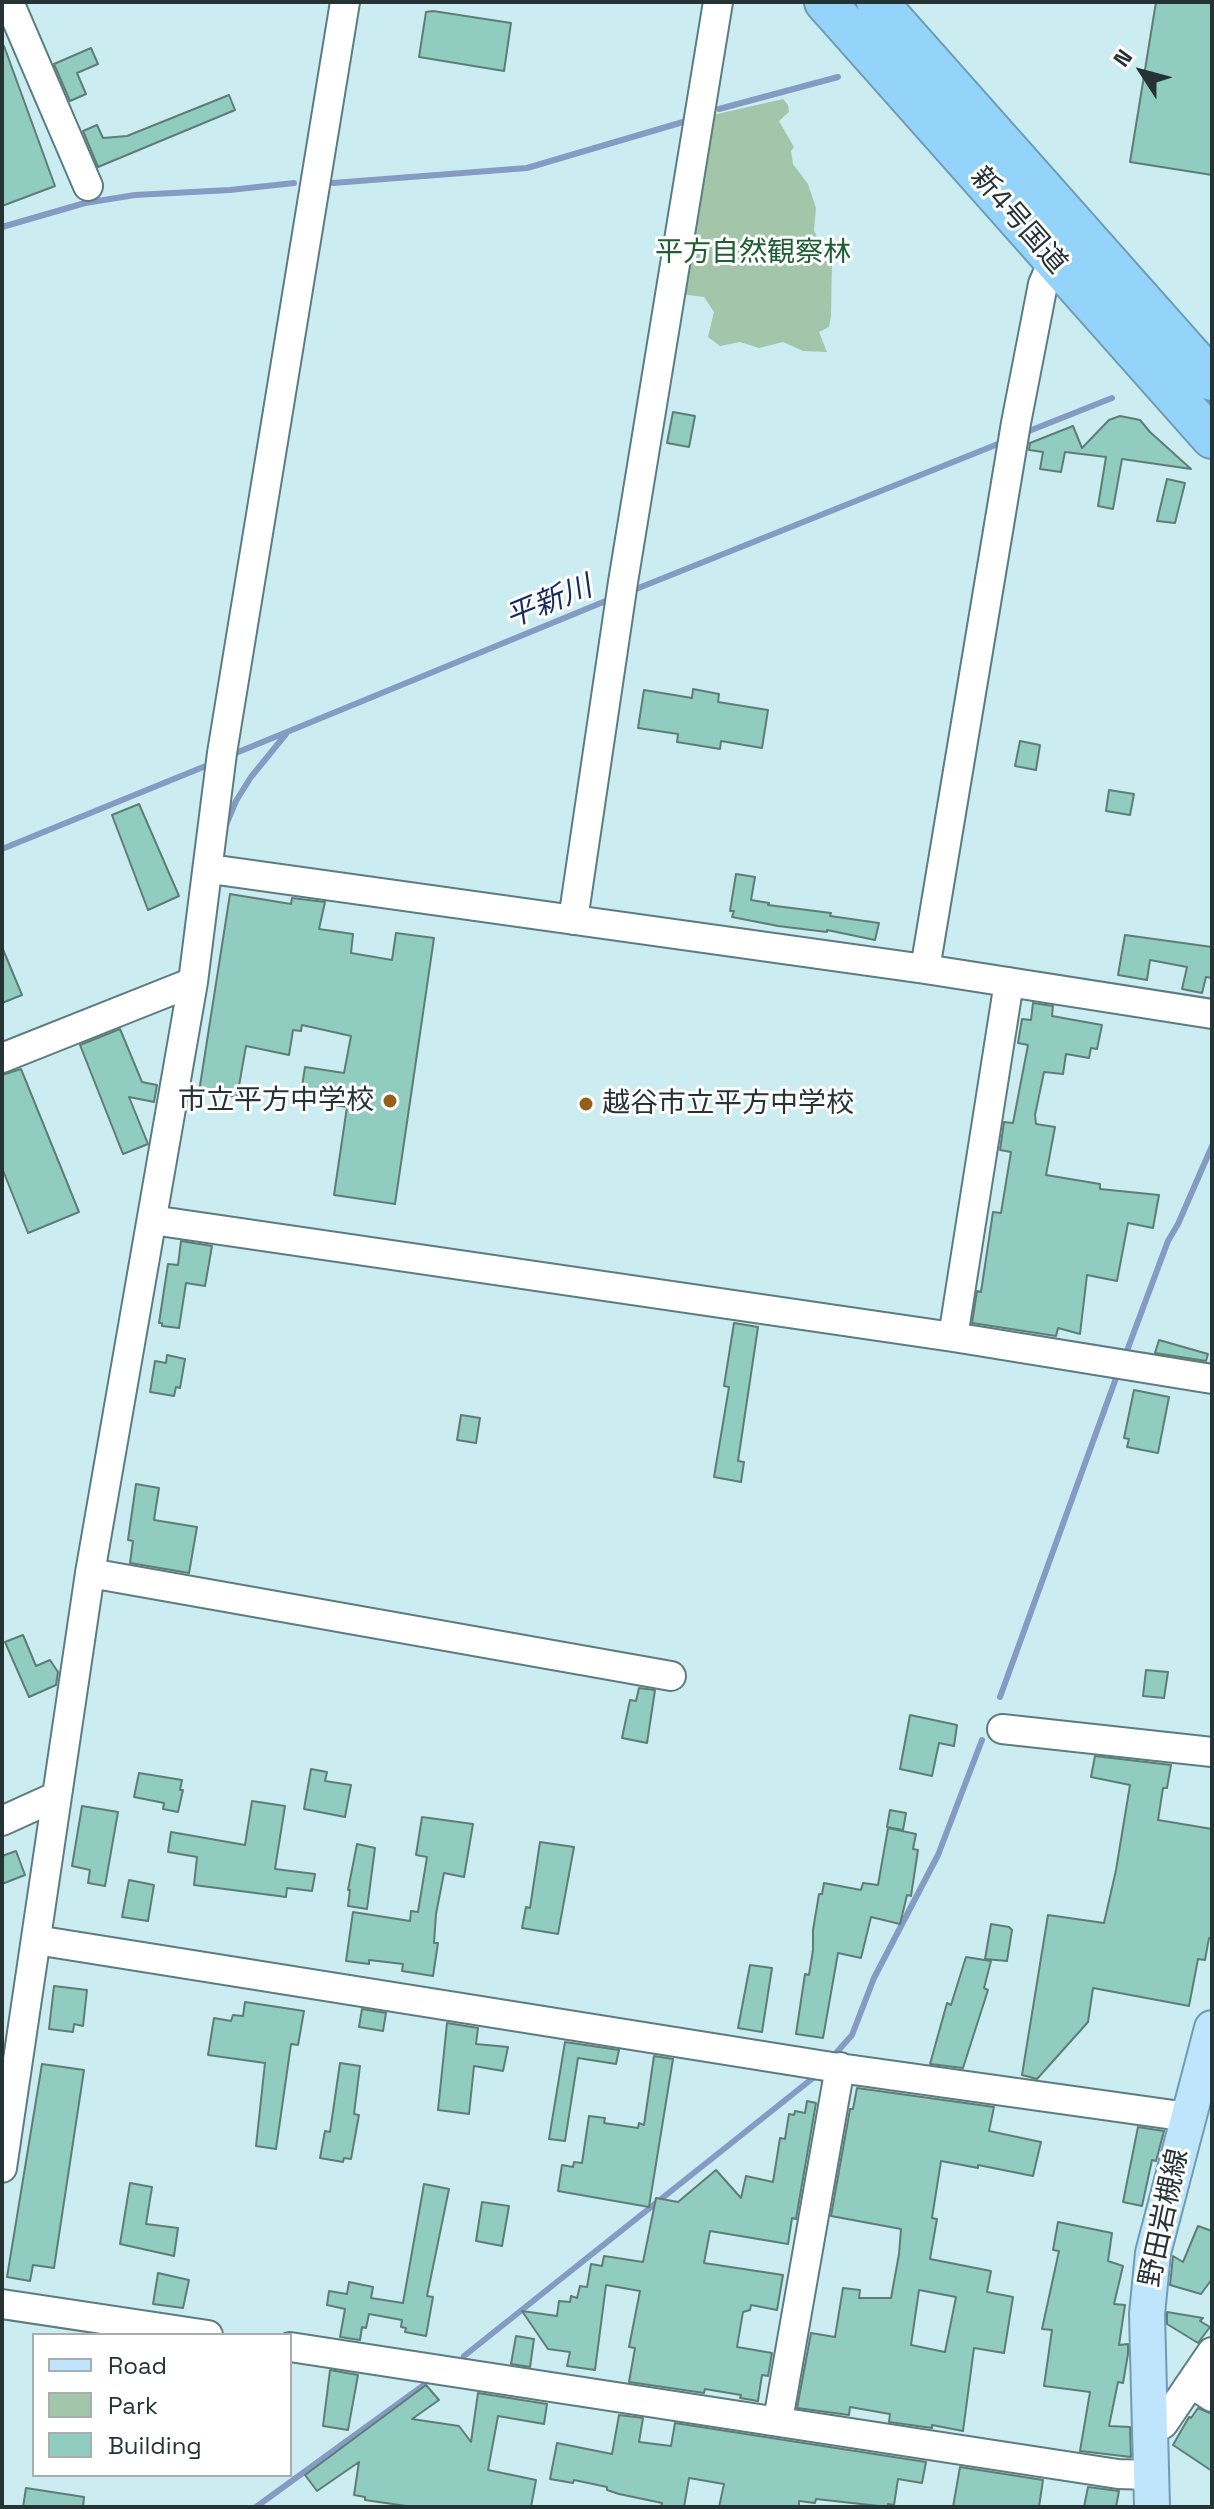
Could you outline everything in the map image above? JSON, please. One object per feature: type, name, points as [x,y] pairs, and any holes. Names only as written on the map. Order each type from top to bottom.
[{"type":"highway","name":"新4号国道","points":[[825,2],[1212,438]]},
{"type":"highway","name":"新4号国道","points":[[877,2],[1212,380]]},
{"type":"main road","name":"野田岩槻線","points":[[1151,2491],[1147,2314],[1153,2253],[1212,2028]]},
{"type":"street","points":[[9,2],[88,186]]},
{"type":"street","points":[[2,2168],[90,1573],[193,982],[210,869],[221,764],[345,2]]},
{"type":"street","points":[[573,920],[621,600],[718,2]]},
{"type":"street","points":[[925,969],[1010,454],[1043,284],[1053,261]]},
{"type":"street","points":[[210,869],[925,969],[1212,1014]]},
{"type":"street","points":[[2,1058],[193,982]]},
{"type":"street","points":[[953,1337],[1009,982]]},
{"type":"street","points":[[152,1220],[953,1337],[1212,1379]]},
{"type":"street","points":[[90,1573],[671,1676]]},
{"type":"street","points":[[1002,1729],[1212,1752]]},
{"type":"street","points":[[2,1821],[57,1796]]},
{"type":"street","points":[[36,1940],[840,2067],[1188,2117]]},
{"type":"street","points":[[778,2420],[840,2067]]},
{"type":"street","points":[[2,2304],[195,2333]]},
{"type":"street","points":[[292,2347],[1118,2474],[1151,2491]]},
{"type":"street","points":[[1149,2431],[1163,2424],[1202,2390],[1212,2352]]},
{"type":"green space","name":"平方自然観察林","points":[[783,99],[789,112],[779,121],[794,147],[791,151],[793,164],[808,184],[816,208],[814,230],[821,248],[832,259],[831,316],[829,327],[819,332],[827,352],[803,351],[783,342],[759,348],[740,342],[720,346],[708,337],[714,312],[704,297],[680,294],[713,115]]},
{"type":"building","points":[[1156,2],[1212,2],[1212,175],[1130,162]]},
{"type":"building","points":[[426,12],[511,23],[504,71],[419,57]]},
{"type":"building","points":[[2,46],[55,186],[2,206]]},
{"type":"building","points":[[91,48],[98,64],[77,73],[86,94],[70,101],[54,64]]},
{"type":"building","points":[[229,95],[235,110],[98,167],[83,131],[97,125],[103,138],[127,136]]},
{"type":"building","points":[[673,412],[695,416],[689,447],[667,443]]},
{"type":"building","points":[[1120,416],[1140,420],[1191,469],[1122,459],[1113,509],[1098,506],[1106,457],[1065,452],[1061,472],[1040,469],[1043,452],[1029,450],[1030,443],[1073,426],[1082,448],[1109,420]]},
{"type":"building","points":[[1167,479],[1185,483],[1175,523],[1157,521]]},
{"type":"building","points":[[693,689],[719,694],[718,702],[768,710],[762,748],[721,741],[720,749],[677,742],[678,734],[638,728],[644,690],[692,698]]},
{"type":"building","points":[[1020,741],[1040,745],[1036,770],[1015,766]]},
{"type":"building","points":[[1109,790],[1134,794],[1130,815],[1106,811]]},
{"type":"building","points":[[139,804],[179,896],[148,910],[112,815]]},
{"type":"building","points":[[736,874],[755,877],[751,900],[879,923],[875,940],[732,917],[734,911],[730,911]]},
{"type":"building","points":[[230,894],[291,904],[292,898],[325,902],[319,929],[353,934],[351,953],[392,960],[396,933],[434,938],[395,1204],[334,1195],[347,1107],[300,1100],[305,1067],[344,1073],[351,1036],[302,1025],[301,1031],[293,1030],[289,1055],[246,1046],[237,1097],[199,1092]]},
{"type":"building","points":[[1125,935],[1212,947],[1212,978],[1206,977],[1202,993],[1182,989],[1187,967],[1150,960],[1147,980],[1118,975]]},
{"type":"building","points":[[2,947],[22,995],[2,1003]]},
{"type":"building","points":[[1033,1003],[1053,1006],[1052,1016],[1102,1025],[1097,1049],[1091,1048],[1089,1058],[1066,1054],[1063,1074],[1044,1072],[1036,1124],[1055,1127],[1046,1175],[1100,1184],[1100,1189],[1159,1195],[1153,1228],[1128,1223],[1117,1281],[1087,1275],[1080,1334],[1058,1328],[1056,1336],[972,1323],[977,1291],[981,1292],[993,1212],[1001,1213],[1011,1152],[1000,1150],[1004,1122],[1013,1123],[1028,1045],[1018,1043],[1022,1019],[1031,1020]]},
{"type":"building","points":[[120,1029],[142,1082],[157,1085],[154,1102],[129,1097],[148,1144],[123,1154],[80,1045]]},
{"type":"building","points":[[21,1069],[79,1212],[28,1233],[2,1168],[2,1075]]},
{"type":"building","points":[[181,1241],[212,1246],[205,1286],[186,1283],[179,1328],[162,1326],[159,1323],[168,1264],[178,1265]]},
{"type":"building","points":[[734,1323],[758,1327],[738,1461],[744,1462],[741,1482],[714,1477],[729,1387],[724,1386]]},
{"type":"building","points":[[1159,1340],[1208,1354],[1206,1361],[1155,1353]]},
{"type":"building","points":[[167,1355],[185,1359],[180,1388],[176,1387],[174,1396],[150,1392],[155,1361],[166,1363]]},
{"type":"building","points":[[1134,1390],[1169,1397],[1158,1453],[1127,1447],[1129,1439],[1124,1438]]},
{"type":"building","points":[[461,1415],[480,1418],[476,1443],[457,1440]]},
{"type":"building","points":[[136,1484],[159,1488],[154,1520],[197,1527],[189,1573],[130,1563],[133,1541],[128,1540]]},
{"type":"building","points":[[23,1635],[36,1666],[50,1660],[58,1672],[56,1685],[29,1697],[5,1642]]},
{"type":"building","points":[[1146,1670],[1168,1672],[1164,1698],[1143,1696]]},
{"type":"building","points":[[639,1688],[655,1690],[647,1743],[622,1738],[630,1700],[636,1701]]},
{"type":"building","points":[[910,1715],[957,1725],[954,1746],[939,1743],[932,1776],[900,1769]]},
{"type":"building","points":[[1095,1756],[1171,1765],[1167,1788],[1163,1788],[1158,1820],[1212,1829],[1212,1938],[1209,1938],[1205,1960],[1198,1959],[1189,2006],[1093,1988],[1088,2022],[1037,2079],[1022,2075],[1048,1915],[1104,1923],[1116,1870],[1130,1785],[1091,1777]]},
{"type":"building","points":[[311,1769],[327,1772],[325,1781],[351,1785],[345,1817],[304,1809]]},
{"type":"building","points":[[139,1773],[182,1780],[178,1812],[163,1809],[164,1803],[134,1797]]},
{"type":"building","points":[[252,1801],[285,1806],[275,1869],[315,1874],[312,1891],[287,1888],[286,1897],[194,1885],[197,1857],[168,1852],[171,1832],[245,1845]]},
{"type":"building","points":[[82,1806],[118,1812],[105,1886],[88,1883],[90,1870],[72,1866]]},
{"type":"building","points":[[890,1810],[906,1813],[903,1830],[887,1827]]},
{"type":"building","points":[[422,1817],[473,1824],[464,1877],[444,1873],[436,1914],[434,1943],[438,1943],[433,1976],[402,1971],[403,1964],[346,1961],[353,1912],[410,1921],[411,1911],[418,1912],[427,1857],[416,1855]]},
{"type":"building","points":[[888,1828],[916,1834],[913,1849],[918,1850],[911,1896],[907,1895],[900,1924],[871,1917],[861,1958],[838,1953],[823,2038],[796,2034],[805,1974],[809,1975],[819,1894],[822,1894],[824,1883],[861,1890],[863,1883],[878,1885]]},
{"type":"building","points":[[540,1842],[574,1847],[558,1934],[522,1928],[526,1907],[530,1908]]},
{"type":"building","points":[[357,1844],[375,1848],[367,1909],[348,1906]]},
{"type":"building","points":[[16,1851],[25,1875],[2,1884],[2,1856]]},
{"type":"building","points":[[129,1880],[154,1885],[148,1921],[122,1917]]},
{"type":"building","points":[[991,1924],[1012,1930],[1007,1961],[985,1959]]},
{"type":"building","points":[[966,1957],[991,1961],[984,1988],[988,1990],[963,2068],[930,2064],[947,2003],[951,2005]]},
{"type":"building","points":[[750,1965],[772,1968],[762,2032],[738,2028]]},
{"type":"building","points":[[54,1986],[87,1990],[83,2026],[74,2024],[73,2032],[49,2029]]},
{"type":"building","points":[[245,2002],[304,2011],[298,2045],[291,2044],[276,2149],[256,2146],[265,2063],[208,2055],[214,2018],[231,2021],[233,2015],[243,2016]]},
{"type":"building","points":[[362,2009],[386,2013],[383,2031],[359,2027]]},
{"type":"building","points":[[447,2023],[478,2028],[476,2044],[508,2047],[503,2071],[474,2066],[469,2114],[438,2110]]},
{"type":"building","points":[[565,2042],[619,2050],[616,2064],[578,2058],[565,2141],[549,2139]]},
{"type":"building","points":[[654,2056],[673,2059],[649,2207],[558,2191],[562,2165],[573,2167],[574,2162],[582,2163],[589,2116],[605,2118],[604,2123],[638,2128],[639,2123],[644,2125]]},
{"type":"building","points":[[340,2063],[360,2066],[354,2114],[359,2115],[351,2159],[344,2158],[343,2162],[320,2158],[325,2131],[330,2132]]},
{"type":"building","points":[[42,2064],[84,2070],[54,2268],[33,2265],[30,2281],[7,2277]]},
{"type":"building","points":[[857,2088],[994,2107],[989,2131],[1041,2142],[1033,2176],[941,2161],[932,2218],[937,2219],[930,2259],[991,2271],[987,2292],[1013,2297],[1004,2353],[974,2348],[963,2431],[889,2422],[890,2414],[850,2407],[849,2415],[797,2408],[811,2333],[835,2337],[843,2288],[860,2290],[859,2298],[891,2298],[901,2229],[831,2216],[850,2109],[853,2109]],"holes":[[[919,2290],[956,2297],[945,2352],[911,2345]]]},
{"type":"building","points":[[807,2101],[816,2103],[796,2219],[792,2218],[788,2244],[710,2231],[704,2263],[783,2275],[777,2310],[751,2305],[750,2310],[743,2312],[737,2347],[772,2353],[768,2376],[762,2375],[758,2401],[705,2389],[704,2393],[629,2382],[635,2348],[629,2347],[640,2291],[606,2285],[595,2370],[567,2366],[570,2352],[548,2349],[522,2311],[557,2316],[559,2301],[570,2302],[571,2296],[577,2298],[580,2286],[587,2287],[591,2264],[602,2266],[604,2256],[643,2262],[656,2198],[678,2202],[716,2170],[741,2198],[746,2176],[773,2182],[780,2138],[785,2139],[789,2114],[794,2115],[795,2111],[805,2113]]},
{"type":"building","points":[[1138,2127],[1164,2131],[1156,2161],[1152,2160],[1142,2206],[1123,2202]]},
{"type":"building","points":[[130,2183],[152,2187],[146,2224],[178,2228],[174,2256],[120,2244]]},
{"type":"building","points":[[424,2184],[449,2189],[427,2296],[433,2297],[426,2336],[405,2332],[406,2328],[401,2327],[402,2320],[369,2314],[360,2340],[340,2337],[345,2309],[327,2305],[329,2291],[347,2294],[349,2282],[373,2287],[371,2298],[403,2303]]},
{"type":"building","points":[[482,2202],[509,2206],[502,2246],[476,2241]]},
{"type":"building","points":[[1058,2222],[1112,2233],[1108,2261],[1123,2266],[1114,2304],[1125,2305],[1119,2345],[1128,2344],[1128,2354],[1123,2383],[1118,2382],[1109,2426],[1130,2427],[1131,2457],[1080,2451],[1090,2392],[1044,2386],[1052,2330],[1042,2329],[1059,2251],[1053,2250]]},
{"type":"building","points":[[1198,2226],[1212,2231],[1212,2279],[1201,2294],[1170,2285],[1173,2256],[1183,2262]]},
{"type":"building","points":[[158,2273],[189,2280],[183,2308],[153,2304]]},
{"type":"building","points":[[1167,2312],[1203,2318],[1200,2321],[1210,2327],[1198,2343],[1167,2324]]},
{"type":"building","points":[[516,2336],[534,2339],[530,2367],[511,2364]]},
{"type":"building","points":[[330,2370],[358,2375],[348,2430],[323,2426]]},
{"type":"building","points":[[426,2385],[439,2400],[412,2419],[459,2426],[471,2442],[478,2393],[547,2404],[544,2424],[498,2416],[488,2470],[536,2480],[531,2507],[413,2507],[365,2500],[365,2497],[354,2495],[359,2462],[317,2491],[305,2475]]},
{"type":"building","points":[[1198,2408],[1212,2414],[1212,2471],[1173,2445],[1189,2417]]},
{"type":"building","points":[[619,2415],[643,2418],[639,2442],[671,2446],[675,2423],[926,2462],[922,2483],[898,2479],[894,2505],[888,2504],[888,2507],[816,2499],[815,2503],[799,2501],[799,2507],[719,2507],[724,2484],[689,2478],[684,2507],[661,2507],[662,2503],[619,2494],[607,2490],[607,2487],[550,2479],[557,2443],[612,2454]]},
{"type":"building","points":[[960,2467],[1043,2480],[1039,2507],[953,2507]]},
{"type":"building","points":[[1088,2487],[1119,2491],[1116,2507],[1084,2507]]},
{"type":"building","points":[[26,2488],[84,2497],[83,2507],[23,2507]]},
{"type":"waterway","points":[[719,109],[838,77]]},
{"type":"waterway","points":[[333,183],[527,168],[683,122]]},
{"type":"waterway","points":[[2,227],[85,203],[135,195],[294,183]]},
{"type":"waterway","name":"平新川","points":[[1024,433],[1112,398]]},
{"type":"waterway","name":"平新川","points":[[631,591],[1003,442]]},
{"type":"waterway","name":"平新川","points":[[231,755],[613,598]]},
{"type":"waterway","points":[[225,827],[251,777],[286,734]]},
{"type":"waterway","name":"平新川","points":[[2,849],[213,763]]},
{"type":"waterway","points":[[1125,1356],[1168,1241],[1212,1146]]},
{"type":"waterway","points":[[1000,1697],[1119,1370]]},
{"type":"waterway","points":[[836,2053],[852,2035],[874,1978],[938,1855],[982,1740]]},
{"type":"waterway","points":[[464,2356],[818,2074]]},
{"type":"waterway","points":[[256,2507],[424,2385]]},
{"type":"place","name":"市立平方中学校","points":[[390,1101]]},
{"type":"place","name":"越谷市立平方中学校","points":[[586,1104]]}]
